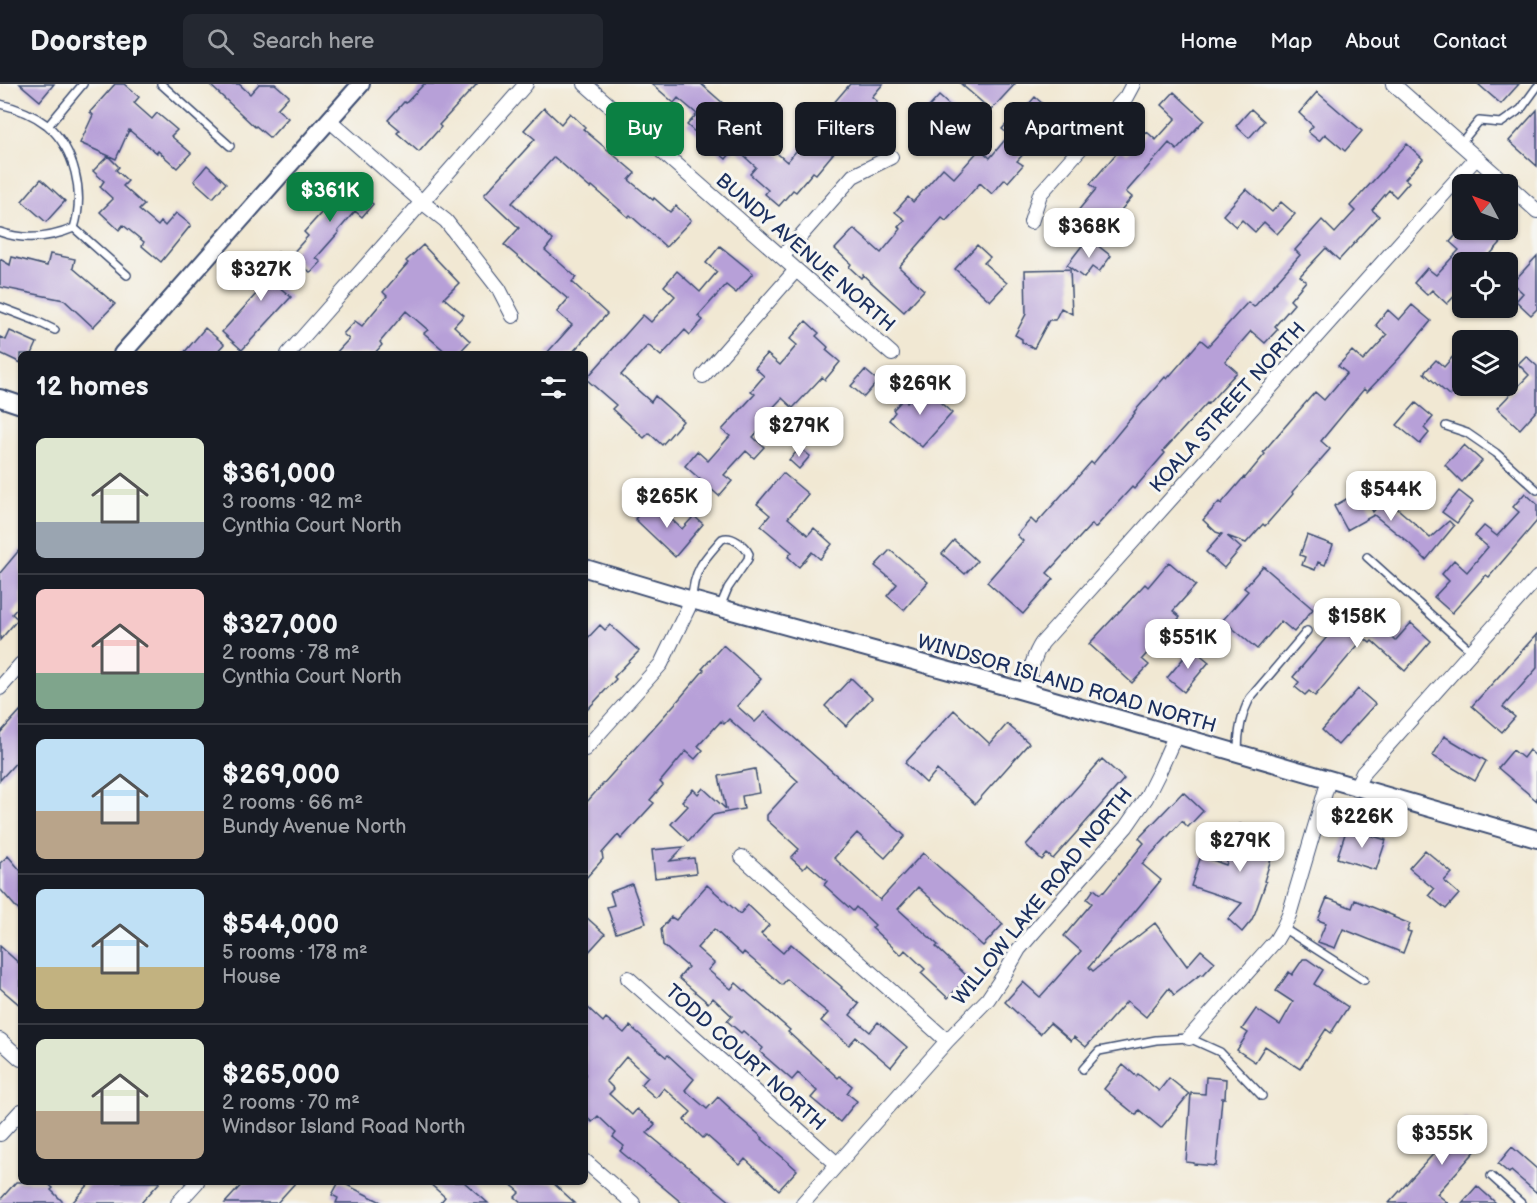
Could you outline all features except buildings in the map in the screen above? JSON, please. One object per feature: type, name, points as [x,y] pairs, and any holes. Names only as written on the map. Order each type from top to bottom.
[{"type":"street","points":[[125,351],[361,84]]},
{"type":"street","points":[[291,351],[526,84]]},
{"type":"street","name":"BUNDY AVENUE NORTH","points":[[585,84],[892,354]]},
{"type":"street","points":[[1031,222],[1040,194],[1126,97],[1132,84]]},
{"type":"street","points":[[1393,84],[1494,174]]},
{"type":"street","points":[[329,120],[446,221],[499,289],[513,316]]},
{"type":"street","points":[[782,257],[853,176],[891,157]]},
{"type":"street","name":"KOALA STREET NORTH","points":[[1026,692],[1032,663],[1042,643],[1476,158]]},
{"type":"street","points":[[1518,195],[1537,211]]},
{"type":"street","points":[[703,376],[796,270]]},
{"type":"street","points":[[0,398],[18,404]]},
{"type":"street","name":"WINDSOR ISLAND ROAD NORTH","points":[[588,568],[719,608],[1026,692],[1537,839]]},
{"type":"street","points":[[1356,787],[1363,773],[1537,578]]},
{"type":"street","points":[[588,746],[661,664],[692,600]]},
{"type":"street","points":[[0,688],[18,667]]},
{"type":"street","name":"WILLOW LAKE ROAD NORTH","points":[[803,1203],[947,1041],[988,999],[1005,975],[1019,949],[1126,827],[1146,798],[1175,736]]},
{"type":"street","points":[[1189,1038],[1276,940],[1283,928],[1289,915],[1329,779]]},
{"type":"street","points":[[742,857],[947,1041]]},
{"type":"street","name":"TODD COURT NORTH","points":[[628,978],[837,1164]]},
{"type":"street","points":[[0,1040],[18,1056]]},
{"type":"street","points":[[0,1134],[18,1114]]},
{"type":"street","points":[[588,1164],[633,1203]]},
{"type":"street","points":[[178,1203],[194,1185]]},
{"type":"lane","points":[[48,126],[83,84]]},
{"type":"lane","points":[[161,84],[230,146]]},
{"type":"lane","points":[[1460,144],[1479,121],[1501,123],[1521,109],[1537,87]]},
{"type":"lane","points":[[0,104],[24,111],[48,126],[65,148],[76,174],[78,202],[74,228]]},
{"type":"lane","points":[[0,232],[33,238],[74,228]]},
{"type":"lane","points":[[74,228],[128,274]]},
{"type":"lane","points":[[0,307],[55,330]]},
{"type":"lane","points":[[1446,426],[1467,433],[1496,453],[1537,490]]},
{"type":"lane","points":[[692,600],[693,583],[699,568],[722,539],[732,538],[749,554],[728,588],[719,608]]},
{"type":"lane","points":[[1367,557],[1471,651]]},
{"type":"lane","points":[[1238,754],[1240,721],[1250,698],[1307,631]]},
{"type":"lane","points":[[1283,928],[1364,980]]},
{"type":"lane","points":[[1083,1070],[1099,1051],[1156,1040],[1189,1038],[1220,1052],[1262,1096]]},
{"type":"lane","points":[[1491,1176],[1521,1203]]}]
